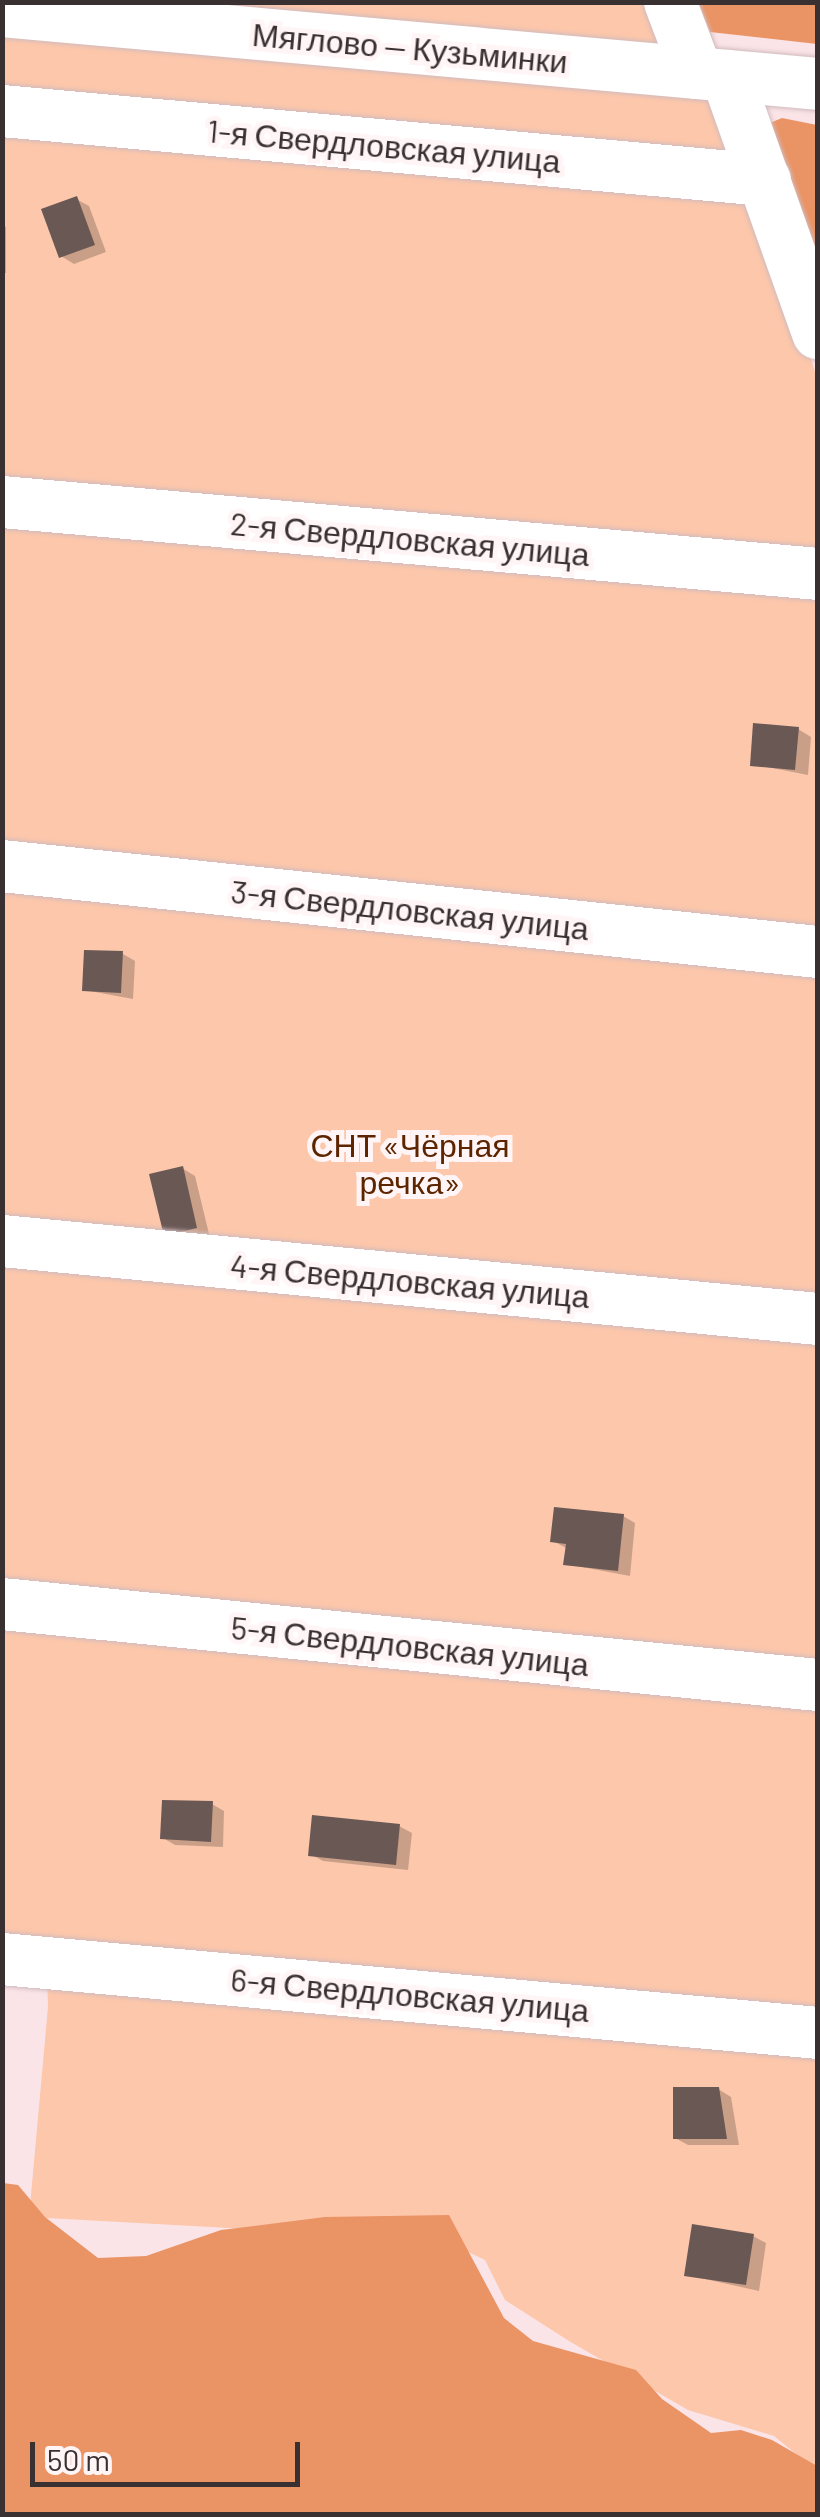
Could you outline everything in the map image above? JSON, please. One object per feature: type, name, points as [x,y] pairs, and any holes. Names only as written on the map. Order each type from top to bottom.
[{"type":"street","points":[[670,2],[712,74],[765,180],[818,332]]},
{"type":"street","name":"Мяглово — Кузьминки","points":[[2,11],[818,84]]},
{"type":"street","name":"1-я Свердловская улица","points":[[2,111],[765,180]]},
{"type":"street","name":"2-я Свердловская улица","points":[[2,502],[818,574]]},
{"type":"street","name":"3-я Свердловская улица","points":[[2,866],[818,952]]},
{"type":"street","name":"4-я Свердловская улица","points":[[2,1241],[818,1318]]},
{"type":"street","name":"5-я Свердловская улица","points":[[2,1604],[818,1685]]},
{"type":"street","name":"6-я Свердловская улица","points":[[2,1958],[818,2032]]},
{"type":"green space","name":"СНТ «Чёрная речка»","points":[[3,3],[699,3],[727,77],[818,382],[817,2471],[774,2436],[688,2410],[569,2341],[505,2300],[485,2260],[443,2240],[29,2217],[48,2007],[46,1949],[2,1944]]},
{"type":"shaded area","points":[[699,3],[817,3],[817,44],[710,32]]},
{"type":"shaded area","points":[[782,118],[817,125],[817,276],[765,125]]},
{"type":"shaded area","points":[[3,2183],[18,2185],[45,2217],[98,2258],[146,2256],[221,2230],[325,2217],[449,2215],[504,2318],[533,2341],[636,2370],[662,2399],[711,2433],[741,2430],[772,2440],[817,2466],[817,2514],[3,2514]]},
{"type":"building","points":[[77,196],[95,245],[59,258],[41,209]]},
{"type":"building","points":[[753,723],[799,727],[795,770],[750,766]]},
{"type":"building","points":[[84,950],[123,951],[121,993],[82,991]]},
{"type":"building","points":[[183,1166],[197,1228],[164,1236],[149,1174]]},
{"type":"building","points":[[554,1507],[624,1514],[618,1571],[563,1565],[566,1544],[550,1542]]},
{"type":"building","points":[[162,1800],[213,1801],[211,1842],[160,1839]]},
{"type":"building","points":[[312,1815],[400,1824],[396,1865],[308,1856]]},
{"type":"building","points":[[673,2087],[719,2087],[727,2139],[673,2139]]},
{"type":"building","points":[[692,2224],[754,2234],[746,2285],[684,2276]]}]
